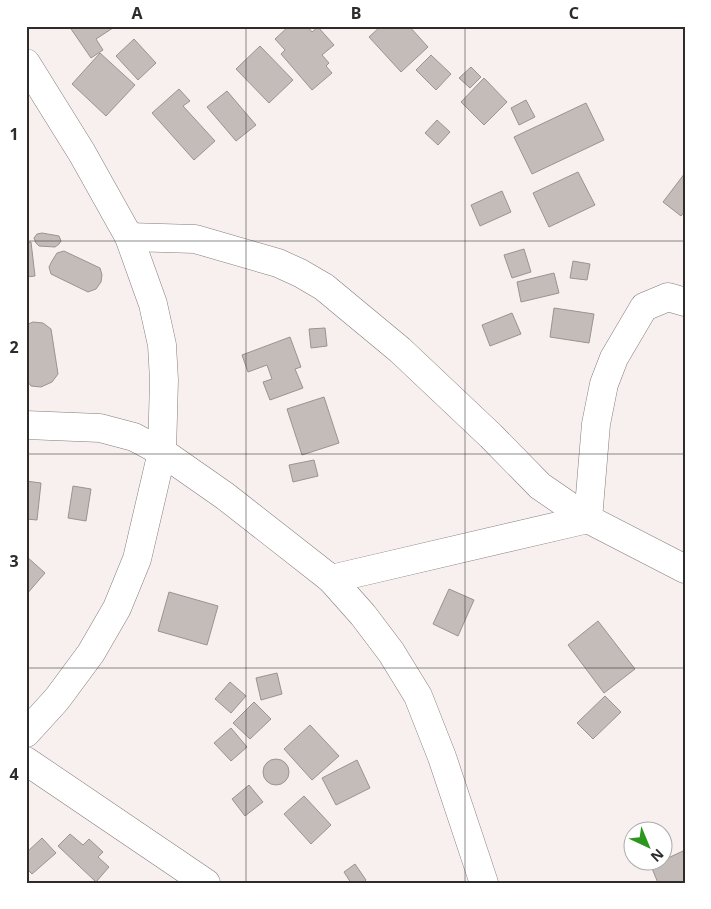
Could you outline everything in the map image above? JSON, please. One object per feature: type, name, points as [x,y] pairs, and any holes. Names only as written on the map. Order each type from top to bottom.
[{"type":"street","points":[[26,63],[82,153],[128,237],[153,304],[162,345],[164,380],[162,452],[137,559],[117,608],[91,653],[57,699],[26,733]]},
{"type":"street","points":[[128,237],[195,240],[278,263],[324,287],[400,350],[491,436],[540,486],[588,519],[685,569]]},
{"type":"street","points":[[588,519],[596,424],[604,384],[614,358],[644,307],[668,297],[685,302]]},
{"type":"street","points":[[26,424],[100,428],[134,438],[162,452],[225,496],[332,579],[391,652],[418,696],[442,757],[484,883]]},
{"type":"street","points":[[332,579],[588,519]]},
{"type":"street","points":[[26,761],[206,883]]},
{"type":"building","points":[[69,26],[116,26],[96,39],[103,50],[91,58]]},
{"type":"building","points":[[289,26],[307,26],[312,32],[318,27],[334,45],[322,55],[329,63],[326,66],[332,73],[312,90],[281,54],[285,50],[275,39]]},
{"type":"building","points":[[381,26],[409,26],[428,47],[401,72],[369,37]]},
{"type":"building","points":[[134,39],[156,63],[138,80],[116,56]]},
{"type":"building","points":[[260,46],[293,80],[269,103],[236,69]]},
{"type":"building","points":[[100,53],[135,85],[106,116],[72,84]]},
{"type":"building","points":[[431,55],[451,74],[436,90],[416,70]]},
{"type":"building","points":[[471,67],[481,77],[470,88],[459,78]]},
{"type":"building","points":[[484,78],[507,102],[484,125],[461,102]]},
{"type":"building","points":[[179,89],[190,101],[183,106],[215,141],[194,160],[152,113]]},
{"type":"building","points":[[227,91],[256,125],[236,141],[207,107]]},
{"type":"building","points":[[526,100],[535,117],[519,125],[511,108]]},
{"type":"building","points":[[586,103],[604,140],[532,174],[514,137]]},
{"type":"building","points":[[437,120],[450,132],[438,145],[425,133]]},
{"type":"building","points":[[578,172],[595,205],[549,227],[533,193]]},
{"type":"building","points":[[685,173],[685,211],[681,216],[663,202]]},
{"type":"building","points":[[502,191],[511,212],[480,226],[471,205]]},
{"type":"building","points":[[37,234],[59,236],[61,241],[55,247],[39,246],[34,238]]},
{"type":"building","points":[[31,242],[35,276],[26,277],[26,243]]},
{"type":"building","points":[[524,249],[531,272],[512,278],[504,255]]},
{"type":"building","points":[[64,251],[100,268],[101,282],[96,289],[88,292],[51,274],[49,267],[52,261],[57,253]]},
{"type":"building","points":[[573,261],[590,264],[587,280],[570,278]]},
{"type":"building","points":[[554,273],[559,293],[521,302],[517,282]]},
{"type":"building","points":[[554,308],[594,314],[589,343],[550,337]]},
{"type":"building","points":[[512,313],[521,334],[490,346],[482,325]]},
{"type":"building","points":[[33,322],[43,323],[51,329],[58,374],[52,382],[41,387],[31,386],[26,380],[26,325]]},
{"type":"building","points":[[325,328],[327,346],[311,348],[309,329]]},
{"type":"building","points":[[290,337],[301,367],[295,369],[303,388],[270,400],[263,382],[272,379],[267,365],[248,372],[242,355]]},
{"type":"building","points":[[324,397],[339,443],[302,455],[287,409]]},
{"type":"building","points":[[314,460],[318,476],[293,482],[289,465]]},
{"type":"building","points":[[26,481],[41,483],[37,520],[26,519]]},
{"type":"building","points":[[73,486],[91,489],[86,521],[68,518]]},
{"type":"building","points":[[26,556],[45,573],[26,595]]},
{"type":"building","points":[[449,589],[474,600],[458,636],[433,624]]},
{"type":"building","points":[[169,592],[218,606],[207,645],[158,631]]},
{"type":"building","points":[[598,621],[635,669],[604,693],[568,645]]},
{"type":"building","points":[[277,673],[282,694],[261,700],[256,678]]},
{"type":"building","points":[[230,682],[246,696],[231,713],[215,699]]},
{"type":"building","points":[[605,696],[621,712],[593,739],[577,723]]},
{"type":"building","points":[[254,702],[271,719],[250,739],[233,723]]},
{"type":"building","points":[[310,725],[339,756],[312,780],[284,749]]},
{"type":"building","points":[[231,728],[247,747],[231,761],[214,743]]},
{"type":"building","points":[[276,759],[285,763],[289,772],[285,781],[276,785],[267,781],[263,772],[267,763]]},
{"type":"building","points":[[357,760],[370,788],[336,805],[322,778]]},
{"type":"building","points":[[249,785],[263,802],[245,816],[232,799]]},
{"type":"building","points":[[304,796],[331,825],[311,844],[284,814]]},
{"type":"building","points":[[70,834],[83,845],[89,839],[103,852],[98,857],[109,867],[96,882],[58,846]]},
{"type":"building","points":[[42,838],[56,853],[32,874],[26,868],[26,853]]},
{"type":"building","points":[[683,851],[685,855],[685,883],[658,883],[653,872],[674,872],[674,855]]},
{"type":"building","points":[[355,864],[366,880],[363,883],[351,883],[344,872]]}]
